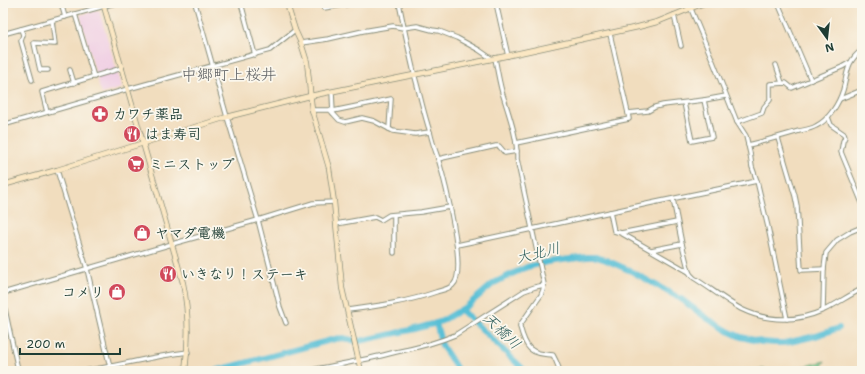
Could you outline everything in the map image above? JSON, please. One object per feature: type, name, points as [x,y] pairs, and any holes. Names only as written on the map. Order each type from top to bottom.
[{"type":"street","points":[[61,3],[65,17]]},
{"type":"street","points":[[3,34],[52,21],[104,4],[115,3]]},
{"type":"street","points":[[195,3],[258,220],[280,307],[286,323]]},
{"type":"street","points":[[241,3],[255,55]]},
{"type":"street","points":[[287,3],[307,62],[312,110],[329,168],[334,202],[342,288],[361,371]]},
{"type":"street","points":[[324,8],[356,3]]},
{"type":"street","points":[[348,312],[429,295],[454,285],[458,274],[457,245],[450,207],[415,75],[399,3]]},
{"type":"street","points":[[496,3],[508,56]]},
{"type":"street","points":[[684,3],[690,9],[737,122],[746,136],[752,167],[757,181],[768,227],[787,320]]},
{"type":"street","points":[[3,185],[143,144],[227,117],[310,96],[610,34],[657,22],[704,3]]},
{"type":"street","points":[[778,3],[811,80]]},
{"type":"street","points":[[104,4],[185,294],[188,325],[188,353],[185,371]]},
{"type":"street","points":[[75,14],[94,77]]},
{"type":"street","points":[[674,15],[681,46]]},
{"type":"street","points":[[48,70],[40,70],[34,43],[55,44],[52,21]]},
{"type":"street","points":[[301,43],[393,26],[404,28],[417,26],[439,31],[457,38],[493,59],[516,142],[517,159],[544,284],[541,295],[520,327],[527,346],[532,351],[553,355],[560,371]]},
{"type":"street","points":[[21,29],[23,35],[21,41],[32,80]]},
{"type":"street","points":[[3,125],[128,89],[255,55],[270,50],[295,30]]},
{"type":"street","points":[[516,142],[628,120],[628,113],[610,34]]},
{"type":"street","points":[[748,145],[778,138],[817,126],[828,117],[840,99],[850,63],[855,55],[862,50]]},
{"type":"street","points":[[737,122],[762,114],[764,107],[770,100],[770,84],[786,83],[792,88],[850,63]]},
{"type":"street","points":[[776,66],[782,83]]},
{"type":"street","points":[[47,112],[42,92],[122,68]]},
{"type":"street","points":[[70,70],[74,83]]},
{"type":"street","points":[[840,99],[862,90]]},
{"type":"street","points":[[332,92],[333,112]]},
{"type":"street","points":[[628,113],[648,112],[655,107],[726,96]]},
{"type":"street","points":[[333,112],[391,99],[389,128]]},
{"type":"street","points":[[684,103],[692,141],[712,137],[704,100]]},
{"type":"street","points":[[312,110],[330,110],[339,120],[345,122],[362,118],[374,121],[393,131],[415,134],[430,132]]},
{"type":"street","points":[[828,117],[831,125],[844,134],[845,138],[841,152],[862,203]]},
{"type":"street","points":[[778,138],[797,206],[801,270],[824,269]]},
{"type":"street","points":[[438,159],[496,146],[499,146],[505,153],[517,151]]},
{"type":"street","points":[[57,170],[87,269],[110,367]]},
{"type":"street","points":[[457,245],[757,181]]},
{"type":"street","points":[[673,199],[689,272]]},
{"type":"street","points":[[3,293],[313,203],[334,202]]},
{"type":"street","points":[[336,224],[375,217],[380,220],[389,215],[450,207]]},
{"type":"street","points":[[610,212],[614,231],[621,233],[689,272],[694,278],[742,309],[766,318],[787,320],[806,316],[823,310],[862,289]]},
{"type":"street","points":[[394,215],[394,253]]},
{"type":"street","points":[[621,233],[677,222]]},
{"type":"street","points":[[823,310],[826,253],[837,240],[862,227]]},
{"type":"street","points":[[651,250],[682,244]]},
{"type":"street","points":[[306,371],[410,349],[455,335],[524,291],[544,284]]},
{"type":"street","points":[[3,300],[19,371]]},
{"type":"street","points":[[83,371],[110,367],[173,353],[188,353]]},
{"type":"shaded area","points":[[99,10],[122,88],[101,94],[80,15]]},
{"type":"green space","points":[[825,361],[819,371],[758,371],[759,369],[792,368]]},
{"type":"waterway","name":"大北川","points":[[215,371],[335,339],[343,338],[360,341],[433,324],[442,321],[467,306],[494,283],[527,267],[547,262],[587,257],[596,257],[606,260],[631,271],[681,299],[708,319],[741,337],[762,342],[785,343],[816,336],[839,328]]},
{"type":"waterway","name":"天橋川","points":[[461,310],[525,371]]},
{"type":"waterway","points":[[436,323],[442,346],[458,371]]},
{"type":"place","name":"カワチ薬品","points":[[100,114]]},
{"type":"place","name":"はま寿司","points":[[132,134]]},
{"type":"place","name":"ミニストップ","points":[[136,164]]},
{"type":"place","name":"ヤマダ電機","points":[[142,233]]},
{"type":"place","name":"いきなり！ステーキ","points":[[168,274]]},
{"type":"place","name":"コメリ","points":[[117,292]]},
{"type":"district","name":"中郷町上桜井","points":[[229,74]]}]
